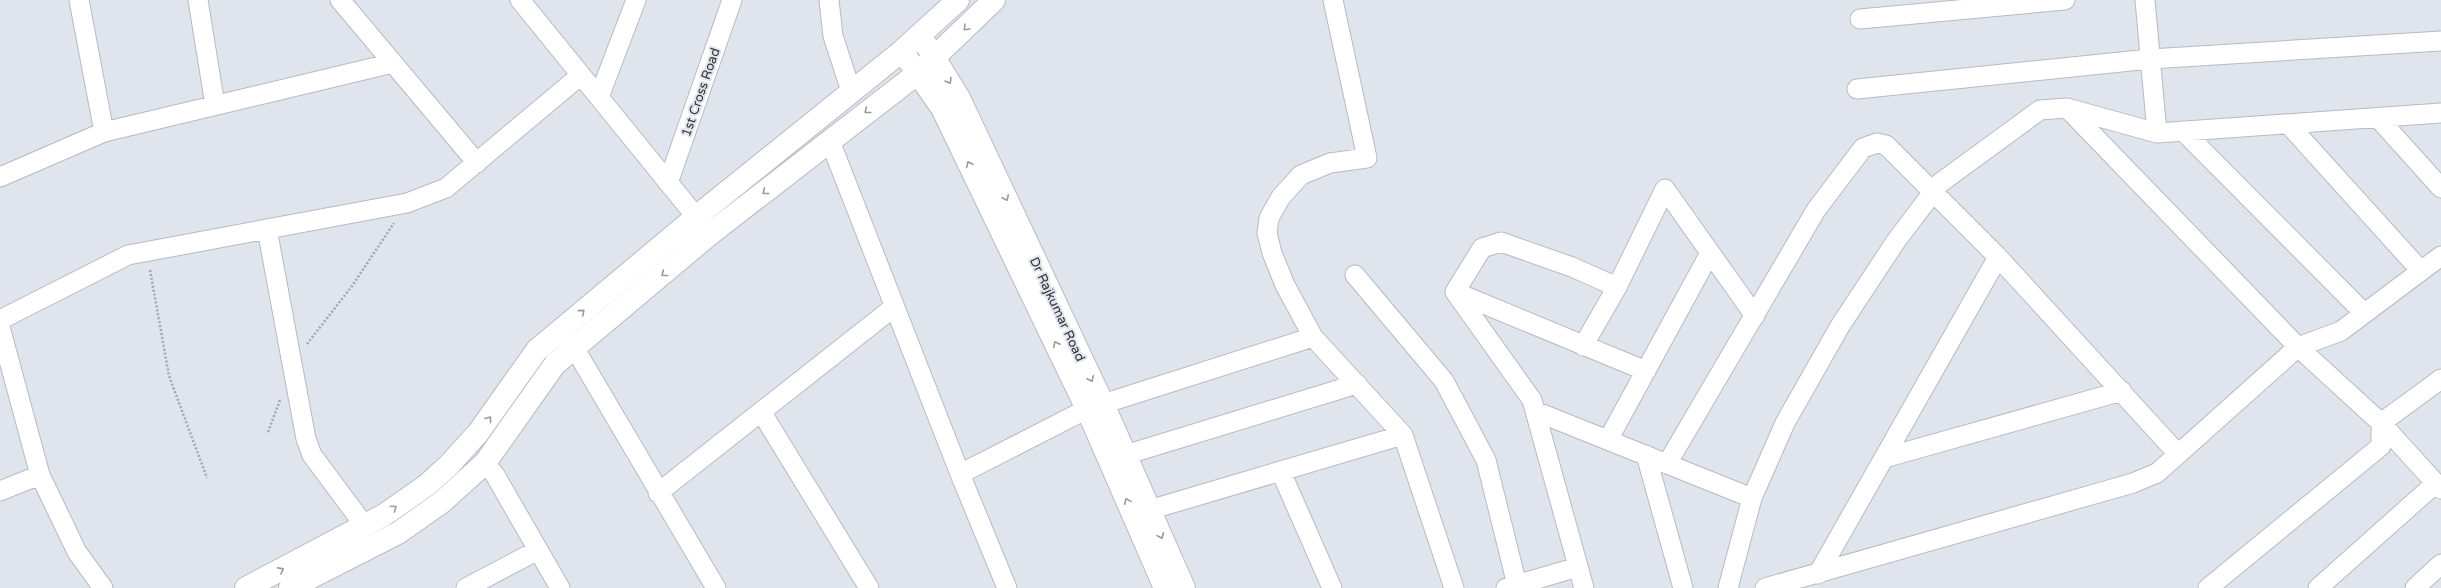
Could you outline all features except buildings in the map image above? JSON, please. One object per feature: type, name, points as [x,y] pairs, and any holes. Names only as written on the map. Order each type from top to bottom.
[{"type":"main road","points":[[246,588],[384,515],[427,485],[449,465],[478,432],[537,350],[851,91],[902,51],[958,0]]},
{"type":"main road","points":[[290,588],[398,532],[442,502],[485,462],[554,364],[575,349],[710,234],[918,73],[994,0]]},
{"type":"main road","name":"Dr Rajkumar Road","points":[[920,36],[959,98],[1095,406],[1165,588]]},
{"type":"main road","name":"Dr Rajkumar Road","points":[[902,51],[942,108],[1095,406],[1125,455],[1184,588]]},
{"type":"street","points":[[79,0],[104,132]]},
{"type":"street","points":[[198,0],[215,105]]},
{"type":"street","points":[[340,0],[476,163]]},
{"type":"street","points":[[599,97],[636,0]]},
{"type":"street","name":"1st Cross Road","points":[[668,183],[732,0]]},
{"type":"street","points":[[829,0],[833,36],[851,91]]},
{"type":"street","points":[[1332,0],[1367,158],[1330,163],[1301,175],[1281,197],[1269,218],[1267,233],[1272,253],[1285,285],[1313,337],[1403,435],[1454,588]]},
{"type":"street","points":[[1860,19],[2065,0]]},
{"type":"street","points":[[2145,0],[2157,134]]},
{"type":"street","points":[[529,4],[581,75],[710,234]]},
{"type":"street","points":[[1857,89],[2150,59],[2441,41]]},
{"type":"street","points":[[0,177],[104,132],[393,63]]},
{"type":"street","points":[[0,320],[128,255],[407,203],[446,188],[581,75]]},
{"type":"street","points":[[2067,108],[2298,347],[2381,423],[2439,486],[2318,588]]},
{"type":"street","points":[[1728,588],[1747,508],[1785,423],[1840,326],[1896,241],[1940,183],[2040,110],[2067,108],[2157,134],[2290,126],[2441,113]]},
{"type":"street","points":[[2378,118],[2441,188]]},
{"type":"street","points":[[2290,126],[2421,271]]},
{"type":"street","points":[[2184,132],[2364,313]]},
{"type":"street","points":[[830,142],[960,474],[1007,588]]},
{"type":"street","points":[[1667,464],[1816,210],[1863,148],[1877,143],[1886,145],[1934,191],[1998,257],[2178,454]]},
{"type":"street","points":[[1583,346],[1617,287],[1665,189],[1755,316]]},
{"type":"street","points":[[267,229],[306,440],[312,454],[364,525]]},
{"type":"street","points":[[1455,292],[1482,248],[1501,242],[1572,267],[1617,287]]},
{"type":"street","points":[[1608,440],[1710,253]]},
{"type":"street","points":[[1765,588],[2133,483],[2157,473],[2298,347],[2341,331],[2441,256]]},
{"type":"street","points":[[1818,574],[1998,257]]},
{"type":"street","points":[[1355,275],[1444,381],[1482,453],[1511,586],[1578,567]]},
{"type":"street","points":[[1455,292],[1646,371]]},
{"type":"street","points":[[1455,292],[1532,400],[1584,588]]},
{"type":"street","points":[[658,493],[762,413],[894,307]]},
{"type":"street","points":[[0,327],[40,475],[77,552],[102,588]]},
{"type":"street","points":[[561,330],[575,349],[658,493],[716,588]]},
{"type":"street","points":[[960,474],[1095,406],[1313,337]]},
{"type":"street","points":[[2381,423],[2441,378]]},
{"type":"street","points":[[1125,455],[1357,384]]},
{"type":"street","points":[[1884,458],[2122,391]]},
{"type":"street","points":[[1535,411],[1752,498]]},
{"type":"street","points":[[762,413],[869,588]]},
{"type":"street","points":[[2208,588],[2381,446],[2381,423]]},
{"type":"street","points":[[1150,510],[1403,435]]},
{"type":"street","points":[[1646,455],[1683,588]]},
{"type":"street","points":[[485,462],[495,475],[560,588]]},
{"type":"street","points":[[1281,472],[1332,588]]},
{"type":"street","points":[[0,491],[40,475]]},
{"type":"street","points":[[466,588],[538,550]]},
{"type":"street","points":[[2415,588],[2441,564]]},
{"type":"path","points":[[293,365],[364,268],[407,203]]},
{"type":"path","points":[[146,251],[169,376],[207,478]]},
{"type":"path","points":[[268,432],[282,395]]}]
